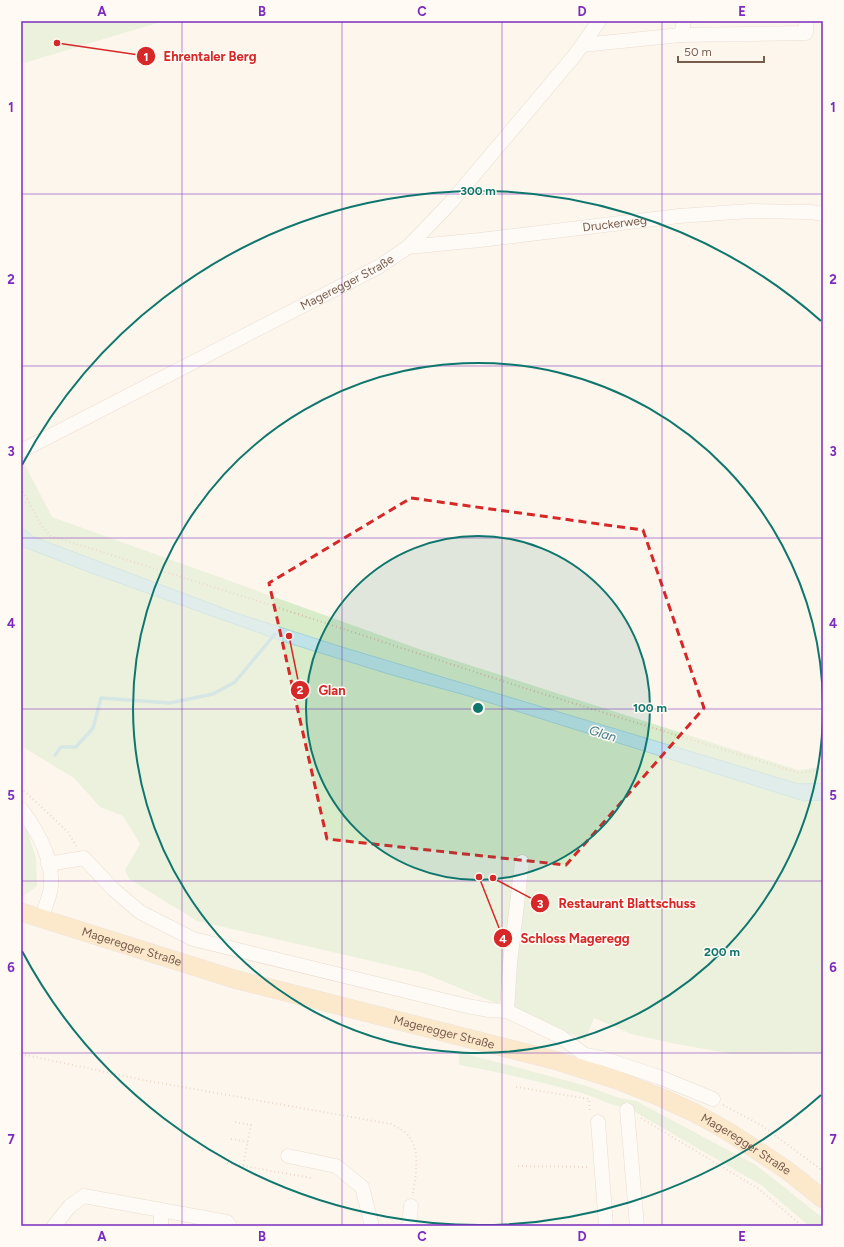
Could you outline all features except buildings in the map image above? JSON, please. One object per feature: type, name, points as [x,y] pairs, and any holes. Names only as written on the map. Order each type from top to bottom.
[{"type":"main road","name":"Mageregger Straße","points":[[21,912],[234,979],[554,1060],[618,1080],[695,1113],[729,1132],[783,1168],[823,1199]]},
{"type":"street","name":"Mageregger Straße","points":[[21,451],[380,266],[408,247],[452,201],[513,130],[582,45],[599,21]]},
{"type":"street","points":[[681,35],[684,21]]},
{"type":"street","points":[[582,45],[681,35],[806,33],[806,21]]},
{"type":"street","name":"Druckerweg","points":[[408,247],[480,240],[679,216],[750,211],[811,212],[823,214]]},
{"type":"street","points":[[21,809],[37,833],[48,864],[51,887],[41,918]]},
{"type":"street","points":[[48,864],[84,858],[113,889],[140,912],[193,939],[467,1006],[489,1010],[507,1011],[561,1037],[585,1055],[602,1058],[659,1077],[713,1100]]},
{"type":"street","points":[[507,1011],[510,963],[522,862]]},
{"type":"street","points":[[627,1110],[637,1226]]},
{"type":"street","points":[[598,1122],[606,1226]]},
{"type":"street","points":[[288,1156],[336,1166],[362,1187],[372,1226]]},
{"type":"street","points":[[54,1226],[70,1206],[84,1196],[227,1222],[230,1226]]},
{"type":"street","points":[[410,1226],[411,1206]]},
{"type":"street","points":[[161,1211],[161,1226]]},
{"type":"path","points":[[21,488],[41,525],[51,536],[268,604],[528,689],[799,773],[823,770]]},
{"type":"path","points":[[21,502],[28,502]]},
{"type":"path","points":[[21,788],[68,832],[84,858]]},
{"type":"path","points":[[21,1054],[143,1080],[391,1124],[408,1134],[416,1153],[416,1170],[411,1206]]},
{"type":"path","points":[[516,1087],[589,1099],[591,1120],[598,1122]]},
{"type":"path","points":[[713,1100],[760,1126],[823,1171]]},
{"type":"path","points":[[627,1110],[758,1189],[802,1226]]},
{"type":"path","points":[[235,1122],[251,1125],[243,1166]]},
{"type":"path","points":[[231,1139],[248,1142]]},
{"type":"path","points":[[227,1163],[311,1178]]},
{"type":"path","points":[[518,1166],[601,1166]]},
{"type":"highlighted area","points":[[411,498],[643,530],[704,708],[566,865],[327,839],[269,583]]},
{"type":"green space","points":[[21,21],[164,21],[21,64]]},
{"type":"green space","points":[[23,461],[52,517],[419,649],[798,770],[823,767],[823,1053],[732,1054],[631,1034],[594,1018],[585,1040],[423,973],[197,921],[129,879],[125,870],[140,844],[123,816],[100,807],[74,778],[21,746],[21,462]]},
{"type":"green space","points":[[21,818],[24,821],[36,858],[37,886],[23,896],[21,895]]},
{"type":"green space","points":[[459,1052],[587,1086],[619,1098],[636,1101],[756,1165],[823,1218],[823,1226],[809,1226],[761,1185],[628,1108],[610,1104],[582,1093],[551,1085],[459,1065]]},
{"type":"water","points":[[21,527],[34,537],[233,612],[342,647],[799,784],[823,783],[823,800],[804,801],[465,695],[392,675],[285,642],[91,573],[24,547],[21,544]]},
{"type":"waterway","points":[[55,755],[61,747],[76,747],[93,728],[101,698],[170,703],[213,694],[235,682],[275,634]]},
{"type":"place","name":"Ehrentaler Berg","points":[[57,43]]},
{"type":"place","name":"Glan","points":[[289,636]]},
{"type":"place","name":"Schloss Mageregg","points":[[479,877]]},
{"type":"place","name":"Restaurant Blattschuss","points":[[493,878]]}]
